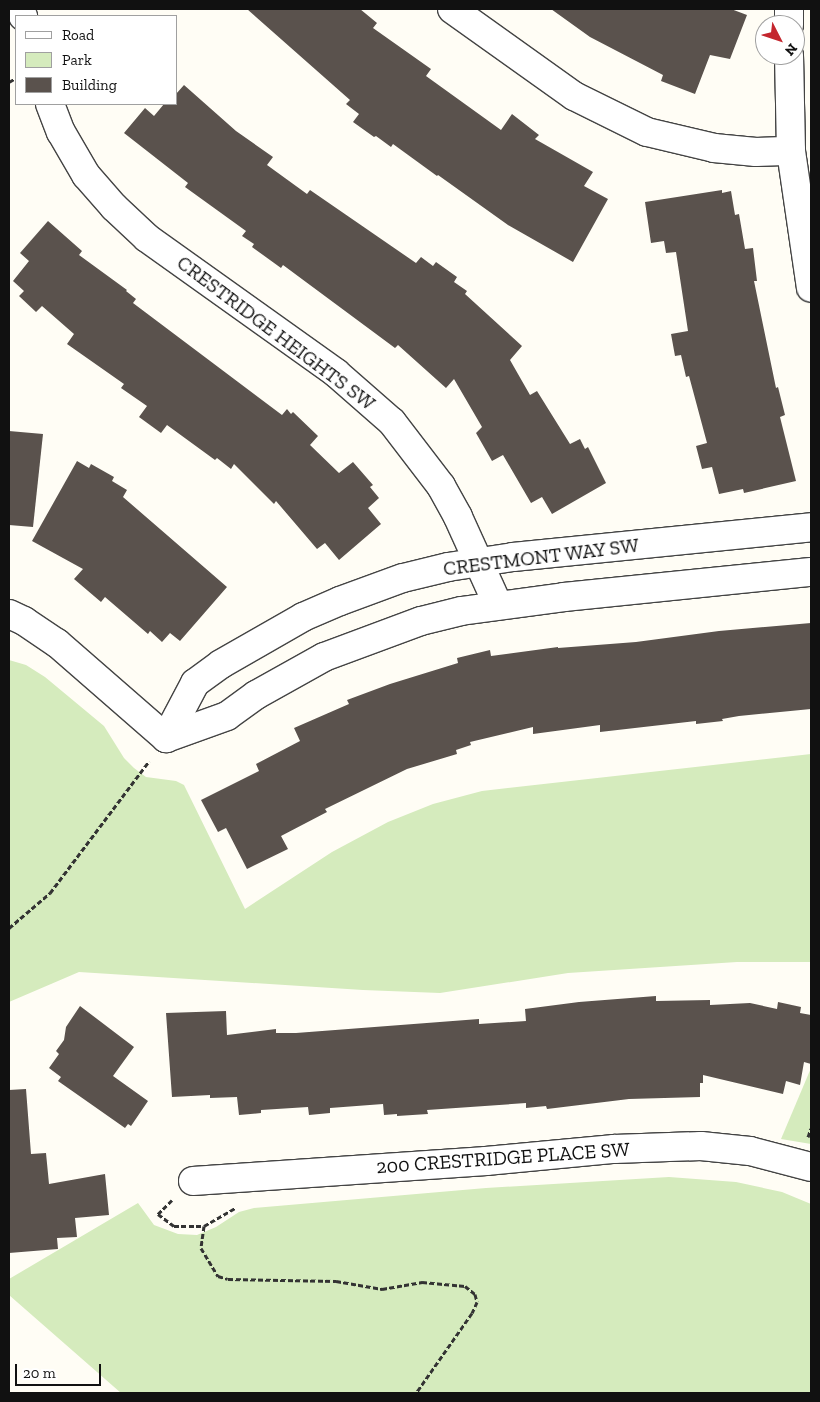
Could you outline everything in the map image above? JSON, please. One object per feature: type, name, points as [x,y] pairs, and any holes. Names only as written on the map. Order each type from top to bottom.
[{"type":"street","points":[[452,9],[574,96],[647,132],[714,148],[756,152],[791,151]]},
{"type":"street","points":[[789,65],[791,151],[811,288]]},
{"type":"street","name":"CRESTRIDGE HEIGHTS SW","points":[[50,105],[61,132],[86,175],[114,207],[147,238],[336,373],[392,422],[441,486],[498,605]]},
{"type":"street","name":"CRESTMONT WAY SW","points":[[166,738],[195,683],[251,645],[303,617],[349,597],[402,578],[479,562],[811,527]]},
{"type":"street","name":"CRESTMONT WAY SW","points":[[166,738],[227,716],[256,695],[324,657],[421,621],[498,605],[811,572]]},
{"type":"street","points":[[9,614],[24,620],[56,643],[166,738]]},
{"type":"street","name":"200 CRESTRIDGE PLACE SW","points":[[193,1181],[486,1161],[614,1149],[701,1146],[750,1151],[811,1166]]},
{"type":"path","points":[[9,928],[50,893],[166,738]]},
{"type":"path","points":[[808,1138],[811,1128]]},
{"type":"path","points":[[204,1226],[201,1248],[218,1276],[228,1279],[336,1281],[382,1289],[422,1282],[465,1286],[475,1294],[477,1302],[416,1393]]},
{"type":"green space","points":[[9,660],[26,665],[45,677],[104,726],[124,758],[146,777],[176,781],[184,785],[245,909],[332,852],[388,822],[433,804],[482,791],[811,754],[811,962],[737,962],[568,973],[440,993],[79,972],[9,1002]]},
{"type":"green space","points":[[811,1068],[811,1144],[781,1139]]},
{"type":"green space","points":[[669,1177],[736,1182],[782,1192],[811,1204],[811,1393],[121,1393],[9,1295],[9,1279],[138,1203],[154,1225],[178,1234],[197,1235],[216,1227],[239,1212],[254,1208],[486,1188]]},
{"type":"building","points":[[247,9],[360,9],[377,23],[373,28],[431,69],[426,76],[501,130],[512,114],[539,135],[535,139],[593,172],[584,186],[608,199],[573,262],[508,225],[393,144],[391,147],[353,122],[359,114],[346,104],[350,100]]},
{"type":"building","points":[[551,9],[731,9],[747,15],[730,59],[710,55],[695,94],[661,81],[663,75],[590,37]]},
{"type":"building","points":[[184,85],[236,131],[273,157],[267,165],[307,194],[310,190],[416,263],[421,257],[433,266],[436,262],[457,277],[454,282],[467,291],[465,294],[522,346],[510,360],[530,395],[537,391],[570,444],[580,439],[585,449],[588,447],[606,483],[552,514],[542,497],[531,503],[503,455],[492,461],[476,433],[482,427],[454,379],[446,388],[398,345],[395,348],[283,265],[281,268],[252,247],[254,244],[242,236],[246,231],[185,187],[188,183],[124,133],[145,108],[154,116],[163,105],[178,105],[178,92]]},
{"type":"building","points":[[722,190],[722,193],[731,191],[735,215],[739,214],[745,249],[753,248],[757,281],[754,281],[776,388],[778,387],[785,415],[780,417],[796,481],[744,493],[743,489],[719,494],[712,467],[702,469],[696,446],[707,443],[689,376],[686,377],[681,355],[675,356],[671,334],[688,331],[676,252],[666,253],[664,241],[651,243],[645,202]]},
{"type":"building","points":[[48,221],[82,251],[79,255],[127,290],[136,299],[133,303],[282,415],[287,409],[291,414],[293,412],[318,436],[310,445],[339,473],[353,462],[373,485],[370,487],[379,498],[368,508],[381,524],[339,560],[325,543],[317,549],[276,501],[274,504],[234,464],[231,469],[217,458],[215,460],[167,425],[161,433],[139,417],[147,406],[121,388],[124,384],[67,344],[74,334],[42,306],[36,312],[19,296],[24,291],[13,281],[29,261],[20,253]]},
{"type":"building","points":[[9,431],[43,434],[33,527],[9,525]]},
{"type":"building","points":[[77,461],[89,468],[91,464],[114,477],[112,481],[127,490],[123,497],[227,587],[180,641],[170,633],[162,642],[150,631],[148,634],[105,597],[101,602],[74,579],[83,569],[32,541]]},
{"type":"building","points":[[811,623],[811,709],[739,716],[722,719],[723,721],[696,724],[696,721],[600,732],[600,725],[533,734],[533,727],[470,742],[471,745],[456,750],[457,754],[407,769],[325,809],[327,812],[281,836],[288,849],[247,869],[226,828],[218,832],[201,800],[259,771],[256,764],[300,741],[294,728],[349,704],[347,700],[390,684],[458,663],[457,658],[490,650],[491,656],[558,647],[636,642],[719,631]]},
{"type":"building","points":[[656,996],[656,1001],[710,1000],[710,1005],[750,1003],[777,1009],[778,1002],[801,1007],[800,1013],[811,1015],[811,1064],[804,1062],[800,1085],[786,1081],[783,1094],[703,1075],[703,1083],[700,1083],[700,1097],[629,1099],[547,1109],[546,1106],[526,1108],[526,1103],[427,1110],[428,1114],[397,1116],[397,1114],[384,1115],[383,1104],[330,1108],[330,1113],[309,1115],[308,1107],[261,1110],[261,1113],[239,1115],[237,1097],[210,1098],[210,1095],[172,1097],[166,1013],[226,1011],[227,1035],[276,1029],[276,1033],[296,1033],[479,1019],[479,1024],[526,1021],[525,1009],[579,1002]]},
{"type":"building","points":[[80,1006],[134,1047],[113,1076],[148,1101],[131,1126],[128,1124],[125,1128],[58,1081],[61,1077],[49,1068],[59,1054],[56,1051],[64,1040],[66,1027]]},
{"type":"building","points":[[26,1089],[31,1154],[46,1153],[49,1184],[105,1174],[109,1215],[75,1218],[77,1237],[57,1238],[58,1249],[9,1253],[9,1090]]}]
